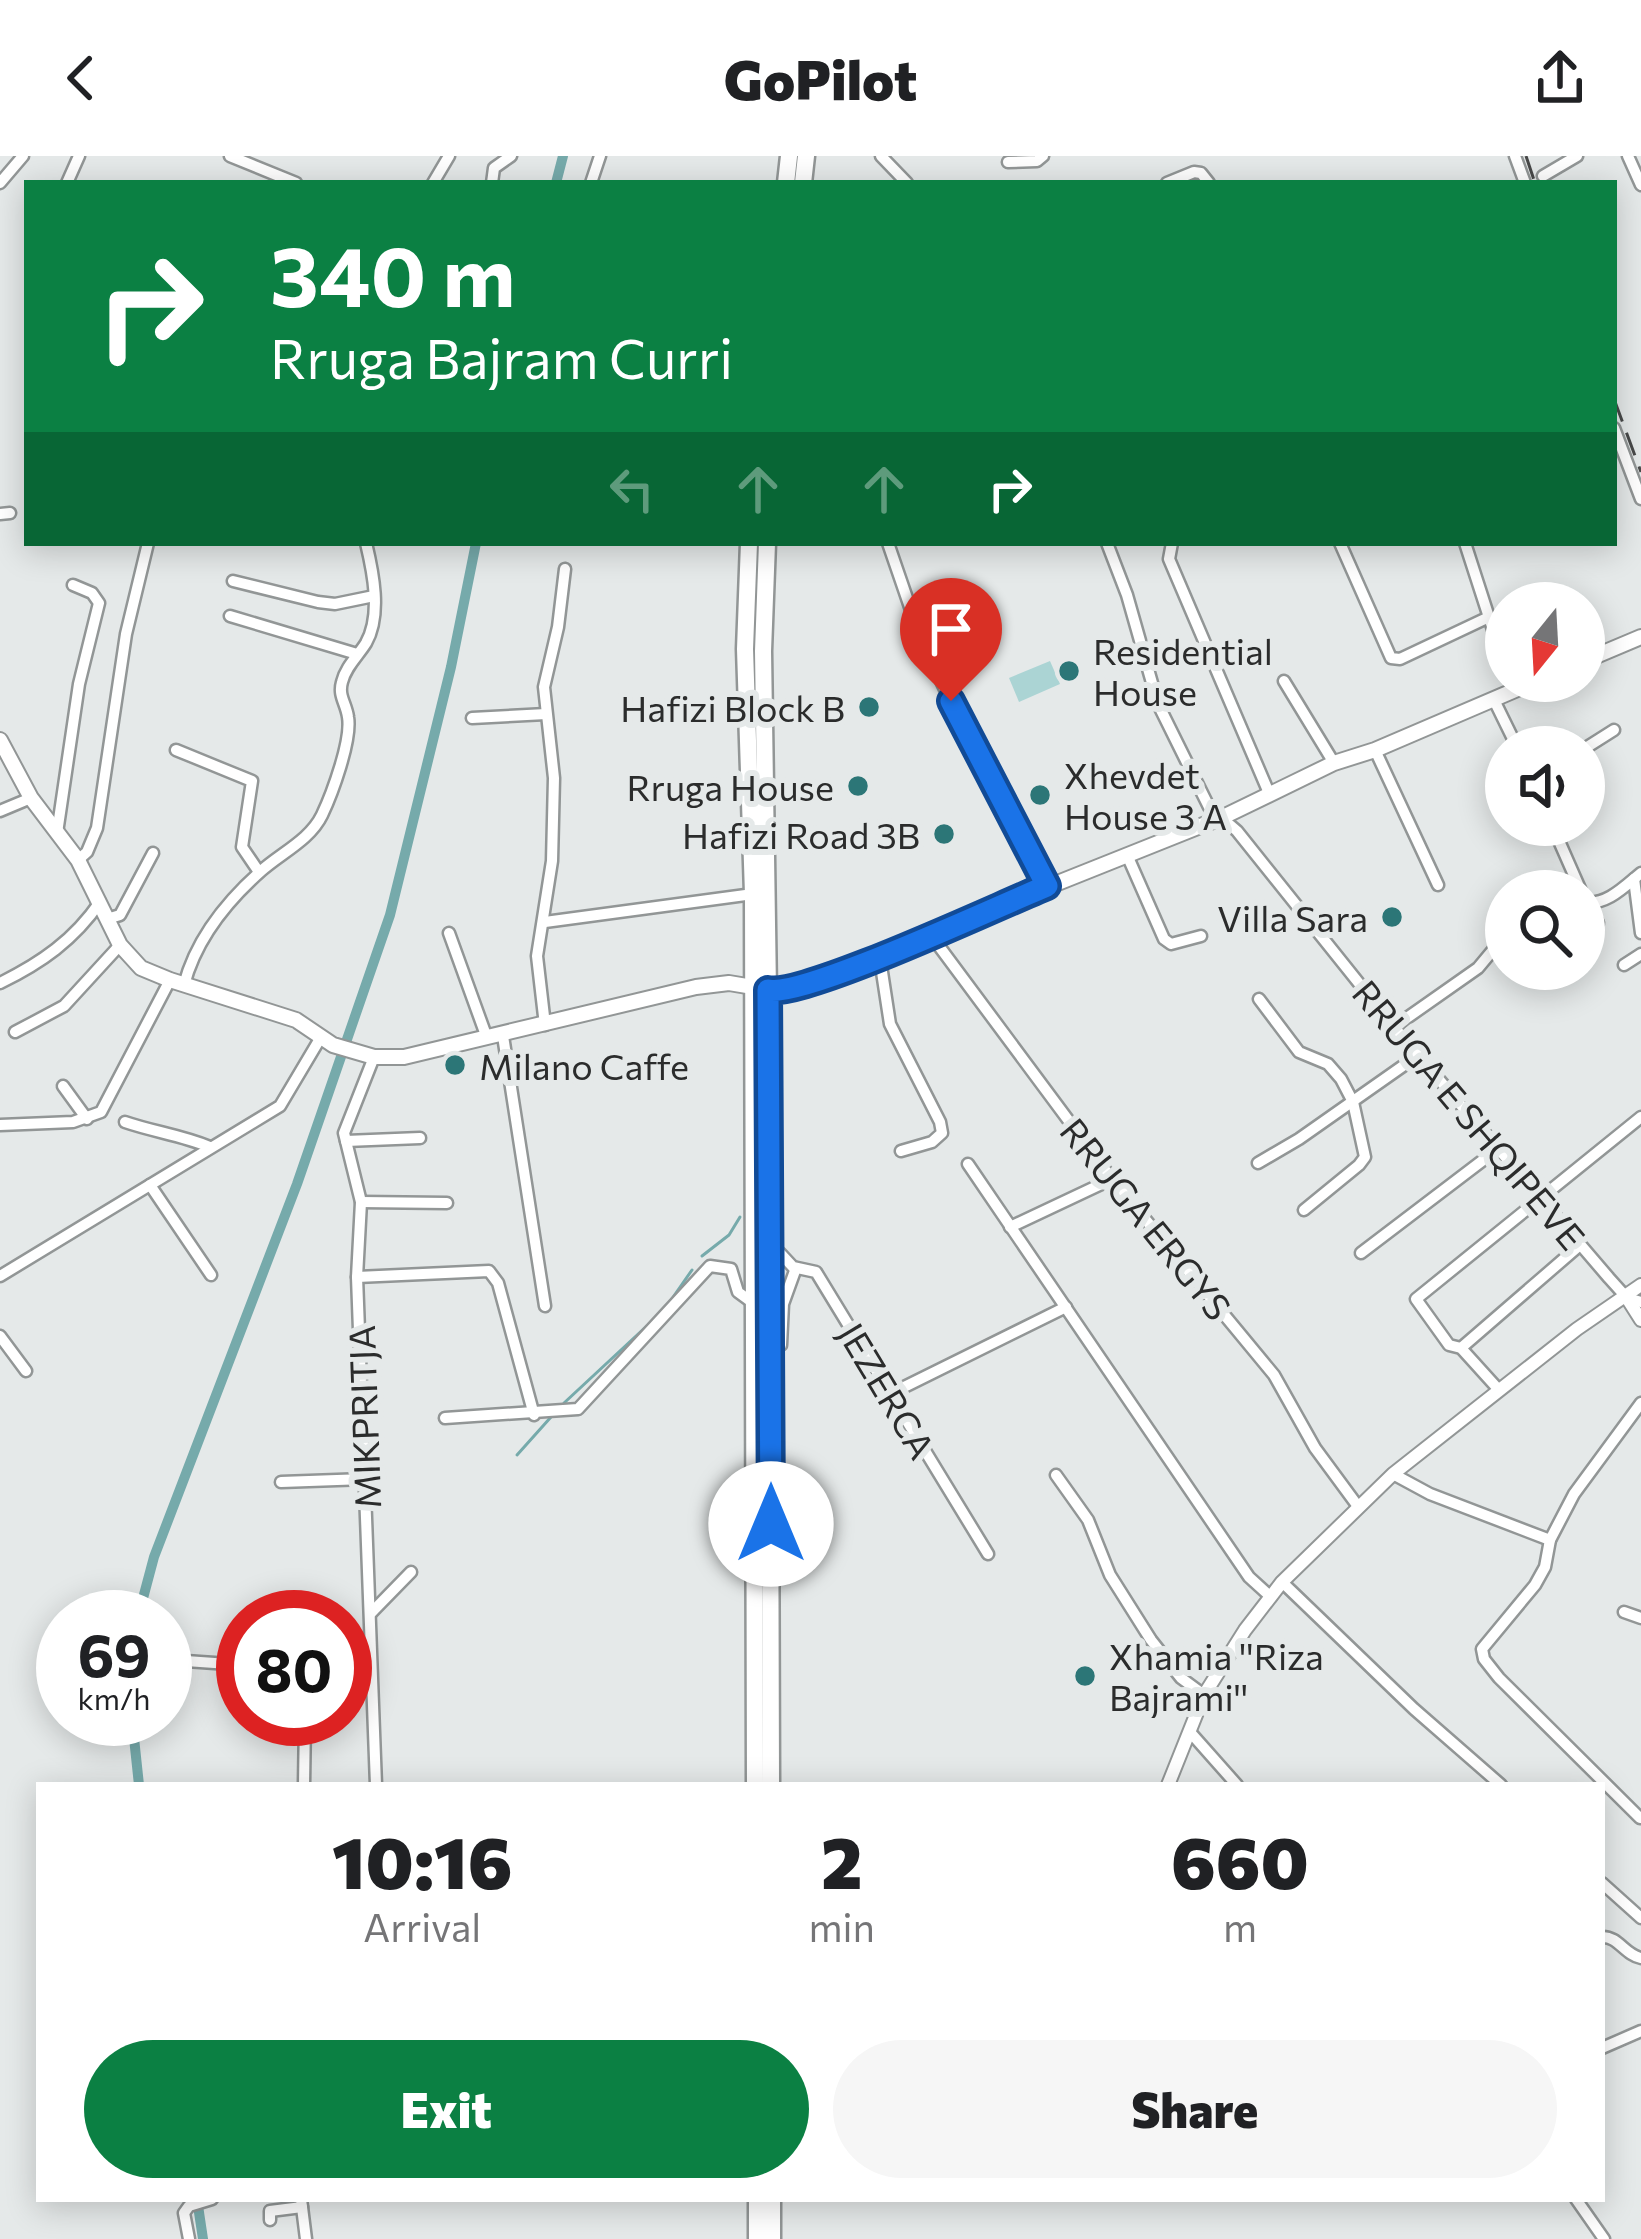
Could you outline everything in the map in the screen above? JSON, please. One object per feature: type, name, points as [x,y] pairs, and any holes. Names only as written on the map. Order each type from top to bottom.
[{"type":"highway","points":[[749,546],[745,650],[769,1250],[771,1782]]},
{"type":"highway","points":[[754,1782],[753,1303],[766,546]]},
{"type":"highway","points":[[757,2202],[757,2239]]},
{"type":"highway","points":[[772,2202],[772,2239]]},
{"type":"main road","points":[[1605,652],[1641,637]]},
{"type":"main road","points":[[0,740],[32,798],[78,860],[120,945],[142,968],[296,1020],[327,1041],[366,1055],[422,1055],[696,988],[729,983],[787,991],[880,959],[930,934],[1223,818],[1334,763],[1489,702]]},
{"type":"street","points":[[0,183],[23,156]]},
{"type":"street","points":[[230,156],[289,180]]},
{"type":"street","points":[[492,180],[494,168],[512,156]]},
{"type":"street","points":[[881,156],[905,180]]},
{"type":"street","points":[[1008,162],[1042,156]]},
{"type":"street","points":[[1543,176],[1577,156]]},
{"type":"street","points":[[1628,156],[1641,185]]},
{"type":"street","points":[[1174,180],[1194,172],[1207,180]]},
{"type":"street","points":[[1617,436],[1641,499]]},
{"type":"street","points":[[78,860],[92,843],[103,801],[126,634],[147,546]]},
{"type":"street","points":[[0,1125],[87,1119],[101,1112],[131,1048],[203,937],[259,872],[321,818],[347,739],[348,718],[339,692],[343,675],[368,640],[374,596],[366,546]]},
{"type":"street","points":[[889,546],[921,639],[986,775],[1047,886]]},
{"type":"street","name":"RRUGA E SHQIPEVE","points":[[1107,546],[1158,704],[1209,808],[1223,818],[1538,1197],[1634,1300]]},
{"type":"street","points":[[1171,546],[1169,559],[1269,793]]},
{"type":"street","points":[[1341,546],[1391,658],[1400,659],[1485,619]]},
{"type":"street","points":[[1466,546],[1485,605]]},
{"type":"street","points":[[545,1025],[537,956],[552,861],[554,778],[544,687],[565,569]]},
{"type":"street","points":[[233,581],[334,604],[374,596]]},
{"type":"street","points":[[57,832],[79,684],[99,603],[92,592],[73,585]]},
{"type":"street","points":[[230,616],[357,655]]},
{"type":"street","points":[[1284,681],[1334,763]]},
{"type":"street","points":[[472,718],[546,714]]},
{"type":"street","points":[[1605,736],[1614,730]]},
{"type":"street","points":[[176,750],[252,781],[242,847],[259,872]]},
{"type":"street","points":[[1375,750],[1438,885]]},
{"type":"street","points":[[0,811],[32,798]]},
{"type":"street","points":[[107,919],[120,915],[153,853]]},
{"type":"street","points":[[1127,855],[1164,939],[1179,944],[1201,936]]},
{"type":"street","points":[[1605,897],[1637,876],[1641,933]]},
{"type":"street","points":[[545,922],[753,894]]},
{"type":"street","points":[[0,983],[46,958],[100,902]]},
{"type":"street","points":[[449,933],[495,1037],[545,1306]]},
{"type":"street","name":"RRUGA ERGYS","points":[[930,934],[1112,1180],[1274,1375],[1315,1448],[1357,1505]]},
{"type":"street","points":[[14,1032],[64,1006],[120,945]]},
{"type":"street","points":[[1624,965],[1641,953]]},
{"type":"street","points":[[880,959],[890,1024],[942,1133],[932,1142],[902,1151]]},
{"type":"street","points":[[1394,1027],[1485,961]]},
{"type":"street","points":[[1259,999],[1299,1052],[1328,1064],[1353,1102],[1365,1156],[1360,1166],[1304,1210]]},
{"type":"street","points":[[0,1276],[287,1100],[327,1041]]},
{"type":"street","points":[[1258,1163],[1420,1054]]},
{"type":"street","name":"MIKPRITJA","points":[[366,1055],[344,1125],[361,1202],[357,1277],[370,1590]]},
{"type":"street","points":[[63,1086],[87,1119]]},
{"type":"street","points":[[1499,1390],[1461,1348],[1449,1345],[1416,1299],[1641,1117]]},
{"type":"street","points":[[125,1122],[162,1134],[174,1132],[210,1148]]},
{"type":"street","points":[[346,1141],[420,1138]]},
{"type":"street","points":[[1361,1253],[1499,1148]]},
{"type":"street","points":[[968,1164],[1249,1577],[1271,1597]]},
{"type":"street","points":[[1010,1227],[1112,1180]]},
{"type":"street","points":[[151,1185],[211,1275]]},
{"type":"street","points":[[361,1202],[447,1203]]},
{"type":"street","points":[[1461,1348],[1580,1245]]},
{"type":"street","name":"JEZERCA","points":[[769,1250],[780,1253],[796,1268],[816,1272],[988,1554]]},
{"type":"street","points":[[445,1418],[534,1415],[584,1406],[710,1266],[730,1269],[738,1292],[753,1303]]},
{"type":"street","points":[[769,1352],[781,1345],[783,1304],[796,1268]]},
{"type":"street","points":[[357,1277],[489,1271],[498,1283],[534,1415]]},
{"type":"street","points":[[1169,1782],[1204,1696],[1282,1582],[1393,1474],[1577,1329],[1634,1300],[1641,1286]]},
{"type":"street","points":[[1634,1300],[1641,1320]]},
{"type":"street","points":[[890,1394],[1066,1307]]},
{"type":"street","points":[[0,1336],[26,1372]]},
{"type":"street","points":[[1605,1782],[1484,1659],[1483,1649],[1546,1567],[1550,1540],[1574,1494],[1641,1403]]},
{"type":"street","points":[[1393,1474],[1430,1494],[1550,1540]]},
{"type":"street","points":[[1055,1475],[1088,1520],[1110,1575],[1151,1640],[1181,1678],[1204,1696]]},
{"type":"street","points":[[281,1482],[365,1479]]},
{"type":"street","points":[[372,1612],[411,1572]]},
{"type":"street","points":[[1282,1582],[1414,1709],[1499,1782]]},
{"type":"street","points":[[1624,1612],[1641,1618]]},
{"type":"street","name":"MIKPRITJA","points":[[372,1647],[376,1782]]},
{"type":"street","points":[[1190,1732],[1234,1782]]},
{"type":"street","points":[[304,1782],[305,1746]]},
{"type":"street","points":[[1605,1782],[1640,1818]]},
{"type":"street","points":[[1605,1886],[1641,1918]]},
{"type":"street","points":[[1605,1937],[1641,1958]]},
{"type":"street","points":[[1605,2047],[1641,2030]]},
{"type":"street","points":[[189,2239],[184,2218],[189,2206],[203,2202]]},
{"type":"street","points":[[1578,2202],[1604,2239]]},
{"type":"street","points":[[270,2220],[270,2211],[301,2203],[306,2239]]},
{"type":"shaded area","points":[[1050,661],[1060,684],[1019,702],[1009,678]]},
{"type":"waterway","points":[[557,180],[563,156]]},
{"type":"waterway","points":[[145,1590],[297,1184],[390,915],[475,546]]},
{"type":"waterway","points":[[702,1256],[729,1235],[740,1217]]},
{"type":"waterway","points":[[669,1303],[692,1270]]},
{"type":"waterway","points":[[564,1403],[650,1323]]},
{"type":"waterway","points":[[517,1455],[551,1417]]},
{"type":"waterway","points":[[135,1746],[139,1782]]},
{"type":"waterway","points":[[197,2202],[203,2239]]},
{"type":"railway","points":[[1526,156],[1534,180]]},
{"type":"railway","points":[[1617,407],[1641,472]]},
{"type":"place","name":"Residential House","points":[[1069,671]]},
{"type":"place","name":"Hafizi Block B","points":[[869,707]]},
{"type":"place","name":"Rruga House","points":[[858,786]]},
{"type":"place","name":"Xhevdet House 3 A","points":[[1040,795]]},
{"type":"place","name":"Hafizi Road 3B","points":[[944,834]]},
{"type":"place","name":"Villa Sara","points":[[1392,917]]},
{"type":"place","name":"Milano Caffe","points":[[455,1065]]},
{"type":"place","name":"Xhamia ''Riza Bajrami''","points":[[1085,1676]]},
{"type":"route","points":[[771,1524],[768,990],[787,991],[880,959],[1047,886],[951,701]]}]
